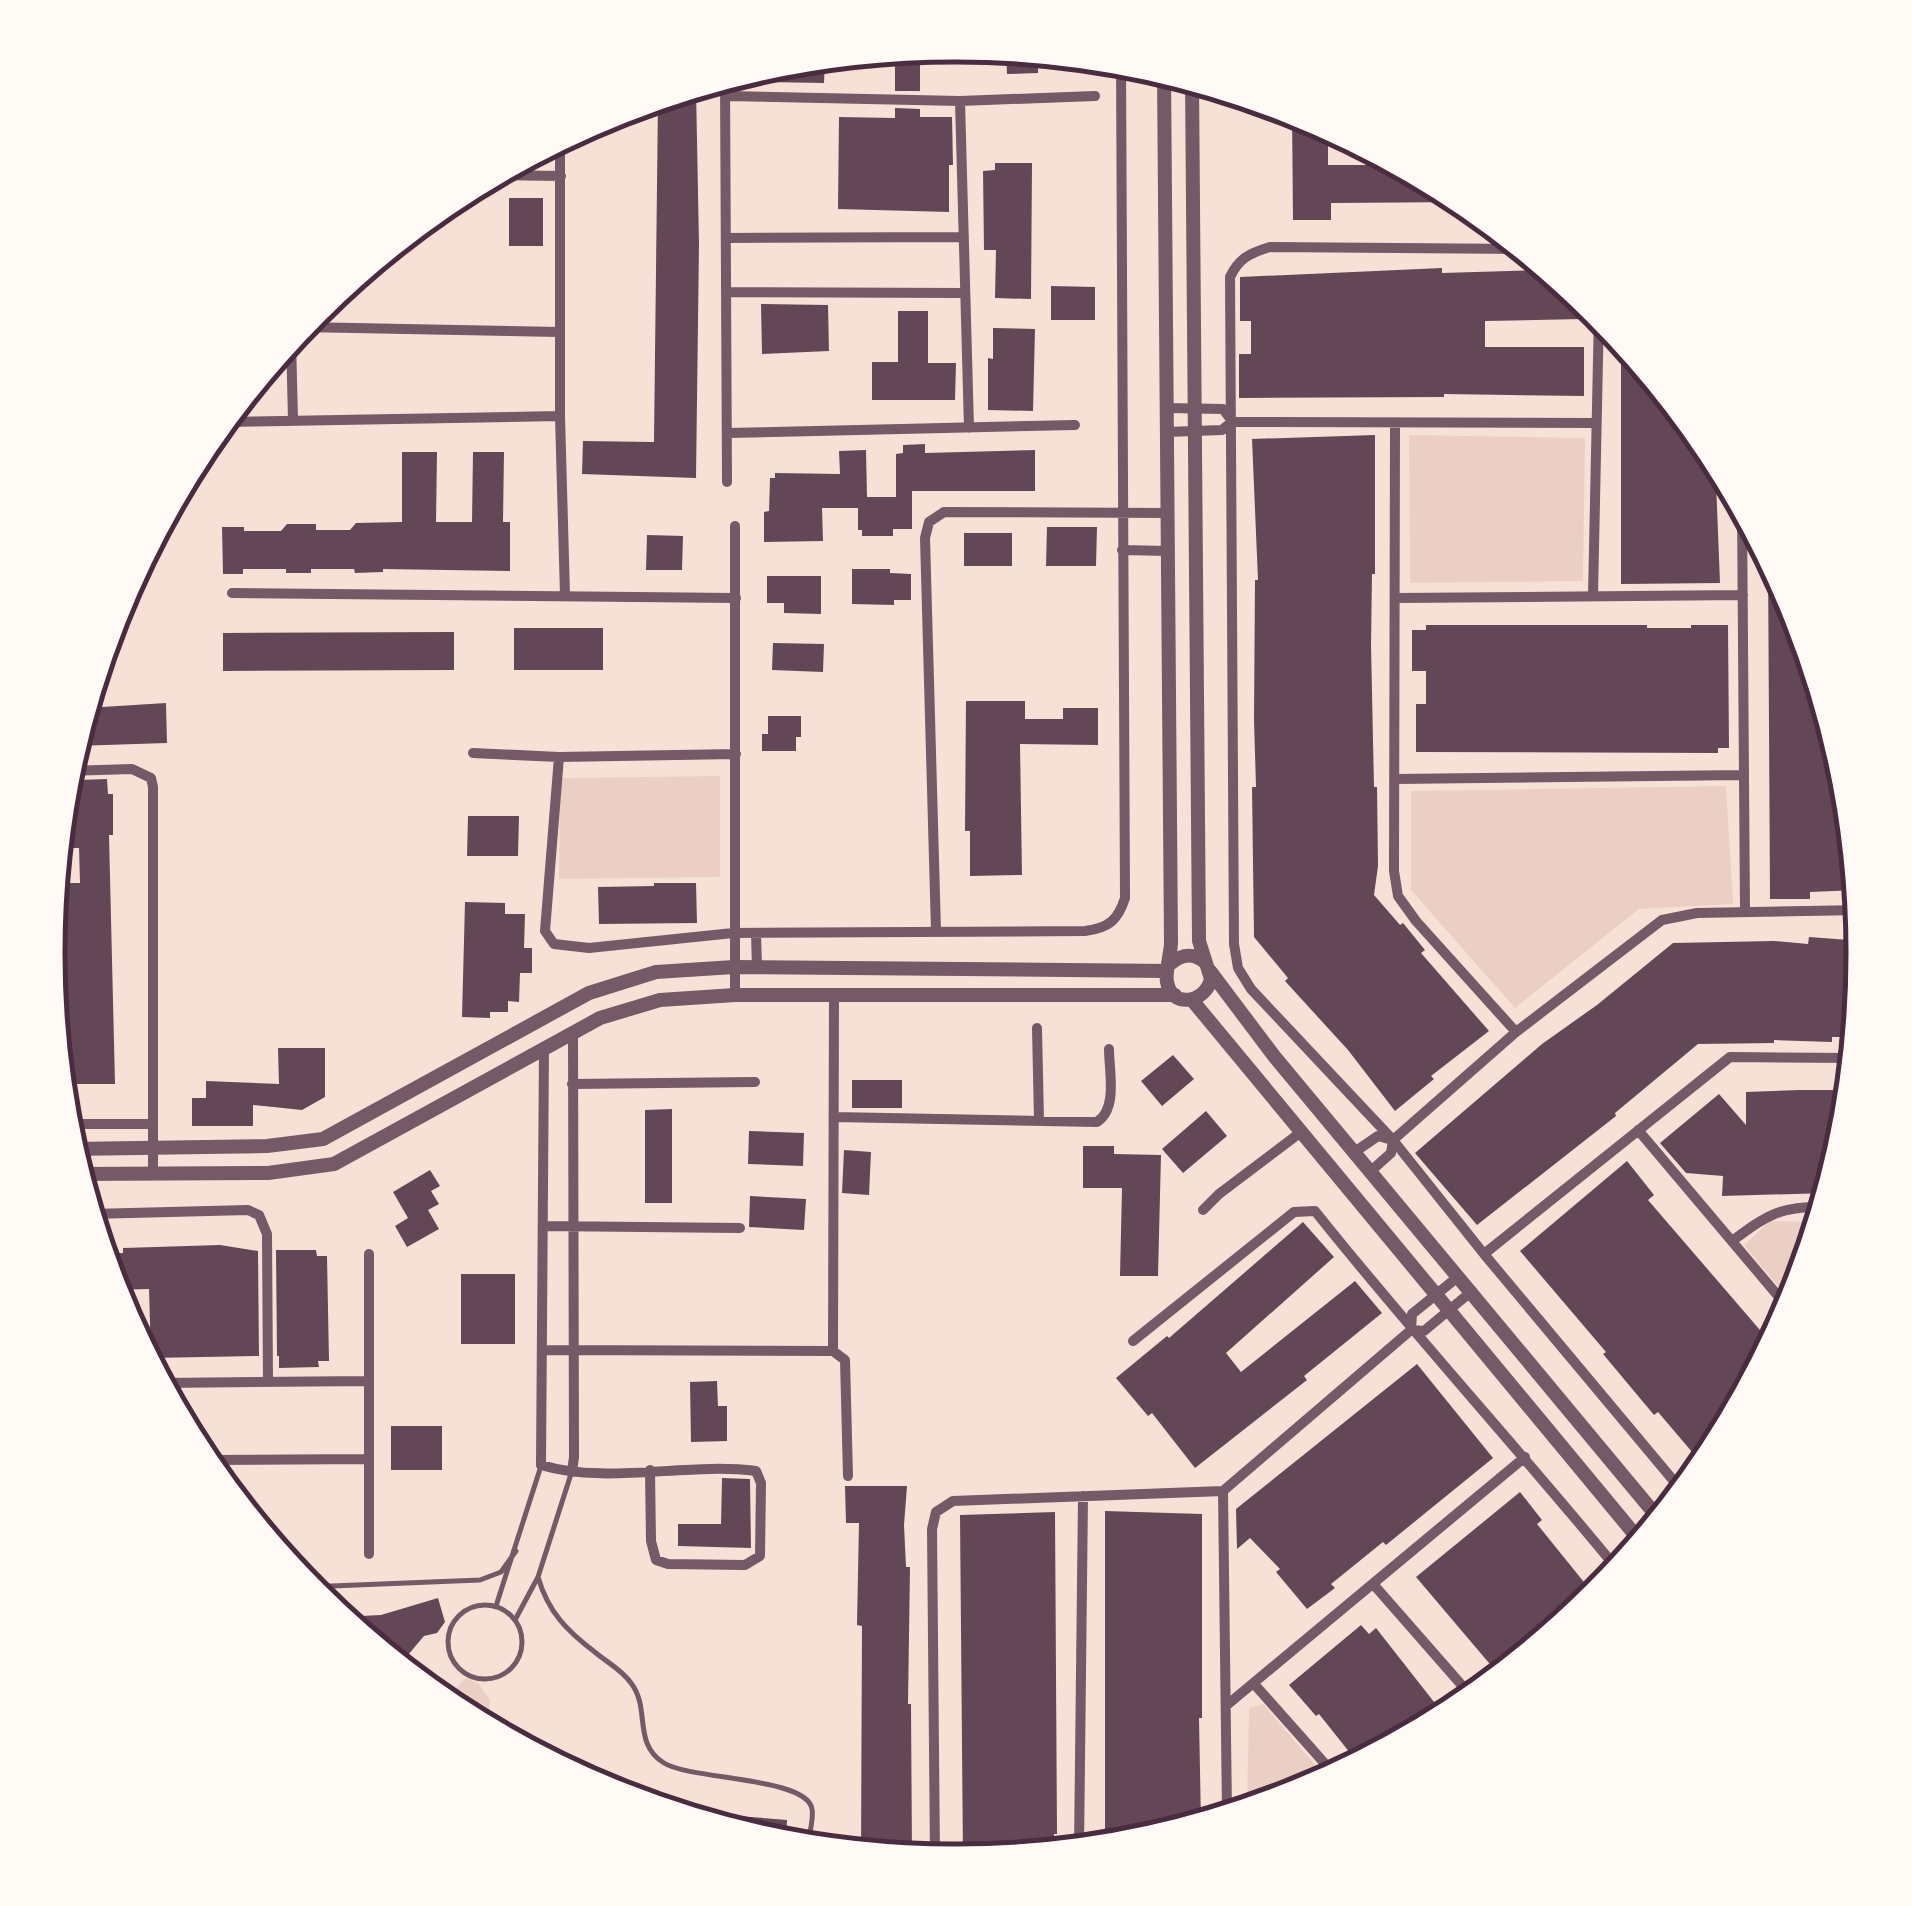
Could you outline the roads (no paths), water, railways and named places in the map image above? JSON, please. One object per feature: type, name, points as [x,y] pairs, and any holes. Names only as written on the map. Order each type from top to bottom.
[{"type":"street","points":[[558,756],[546,931],[554,944],[589,948],[733,934],[1086,931],[1103,929],[1119,916],[1124,898],[1121,78]]},
{"type":"street","points":[[1164,88],[1168,987],[1175,995]]},
{"type":"street","points":[[728,482],[726,96],[960,100],[1095,96]]},
{"type":"street","points":[[1192,1000],[1209,987],[1208,967],[1199,941],[1197,96]]},
{"type":"street","points":[[960,100],[969,428]]},
{"type":"street","points":[[560,155],[559,332],[565,595]]},
{"type":"street","points":[[522,176],[561,176]]},
{"type":"street","points":[[726,238],[964,237]]},
{"type":"street","points":[[1500,249],[1270,247],[1249,253],[1236,264],[1230,278],[1234,944],[1238,968],[1251,989],[1393,1140],[1673,1480]]},
{"type":"street","points":[[726,292],[965,293]]},
{"type":"street","points":[[321,328],[559,332]]},
{"type":"street","points":[[1593,596],[1598,336]]},
{"type":"street","points":[[292,360],[293,420]]},
{"type":"street","points":[[1168,408],[1222,409],[1232,422]]},
{"type":"street","points":[[242,421],[560,416]]},
{"type":"street","points":[[1168,432],[1222,430],[1232,422],[1596,423]]},
{"type":"street","points":[[1395,424],[1394,871],[1398,896],[1516,1032]]},
{"type":"street","points":[[727,433],[1075,426]]},
{"type":"street","points":[[936,930],[925,538],[929,522],[944,512],[1168,513]]},
{"type":"street","points":[[735,526],[735,995]]},
{"type":"street","points":[[1742,536],[1745,911]]},
{"type":"street","points":[[1122,550],[1168,551]]},
{"type":"street","points":[[232,594],[736,598]]},
{"type":"street","points":[[1396,598],[1743,595]]},
{"type":"street","points":[[474,753],[736,754]]},
{"type":"street","points":[[85,771],[132,770],[151,778],[153,1173]]},
{"type":"street","points":[[1396,779],[1744,775]]},
{"type":"street","points":[[1372,1170],[1391,1153],[1393,1140],[1516,1032],[1662,920],[1697,912],[1845,910]]},
{"type":"street","points":[[756,934],[757,966]]},
{"type":"street","points":[[88,1148],[267,1146],[323,1139],[589,992],[656,972],[734,966],[1169,968],[1184,955],[1192,955],[1208,967],[1274,1056],[1651,1509]]},
{"type":"street","points":[[94,1174],[268,1173],[334,1164],[544,1047],[600,1018],[640,1004],[735,995],[1175,995],[1192,1000],[1633,1531]]},
{"type":"street","points":[[833,1350],[834,995]]},
{"type":"street","points":[[1037,1028],[1039,1121]]},
{"type":"street","points":[[572,1472],[573,1032]]},
{"type":"street","points":[[544,1047],[541,1464],[572,1472],[650,1470],[756,1471],[761,1483],[760,1556],[745,1565],[668,1564],[656,1560],[651,1541],[650,1470]]},
{"type":"street","points":[[834,1117],[1097,1122],[1105,1117],[1110,1106],[1109,1049]]},
{"type":"street","points":[[1484,1254],[1730,1057],[1840,1058]]},
{"type":"street","points":[[572,1084],[755,1082]]},
{"type":"street","points":[[82,1124],[151,1124]]},
{"type":"street","points":[[1638,1130],[1778,1296]]},
{"type":"street","points":[[1203,1210],[1301,1132]]},
{"type":"street","points":[[1356,1151],[1378,1136],[1393,1140]]},
{"type":"street","points":[[1732,1242],[1766,1216],[1779,1210],[1809,1206]]},
{"type":"street","points":[[105,1214],[248,1210],[259,1215],[267,1234],[268,1382]]},
{"type":"street","points":[[1134,1341],[1294,1212],[1315,1211],[1411,1330],[1525,1457],[1609,1559]]},
{"type":"street","points":[[544,1226],[740,1228]]},
{"type":"street","points":[[369,1254],[370,1554]]},
{"type":"street","points":[[1411,1330],[1412,1314],[1459,1276]]},
{"type":"street","points":[[934,1843],[932,1528],[936,1512],[952,1501],[1223,1491],[1411,1330],[1424,1331],[1472,1291]]},
{"type":"street","points":[[544,1350],[833,1350],[845,1360],[848,1476]]},
{"type":"street","points":[[177,1383],[369,1382]]},
{"type":"street","points":[[1228,1705],[1525,1457]]},
{"type":"street","points":[[225,1460],[370,1459]]},
{"type":"street","points":[[1223,1491],[1227,1801]]},
{"type":"street","points":[[1080,1835],[1083,1496]]},
{"type":"street","points":[[1374,1585],[1462,1685]]},
{"type":"street","points":[[1256,1685],[1325,1763]]},
{"type":"lane","points":[[496,1606],[541,1464]]},
{"type":"lane","points":[[515,1620],[538,1577],[572,1472]]},
{"type":"lane","points":[[329,1586],[480,1580],[501,1572],[516,1551]]},
{"type":"lane","points":[[538,1577],[554,1616],[633,1684],[648,1750],[676,1769],[796,1792],[808,1798],[813,1809],[809,1831]]},
{"type":"lane","points":[[474,1606],[496,1606],[515,1620],[522,1646],[518,1660],[508,1672],[480,1680],[455,1665],[448,1652],[447,1637],[461,1612],[474,1606]]}]
